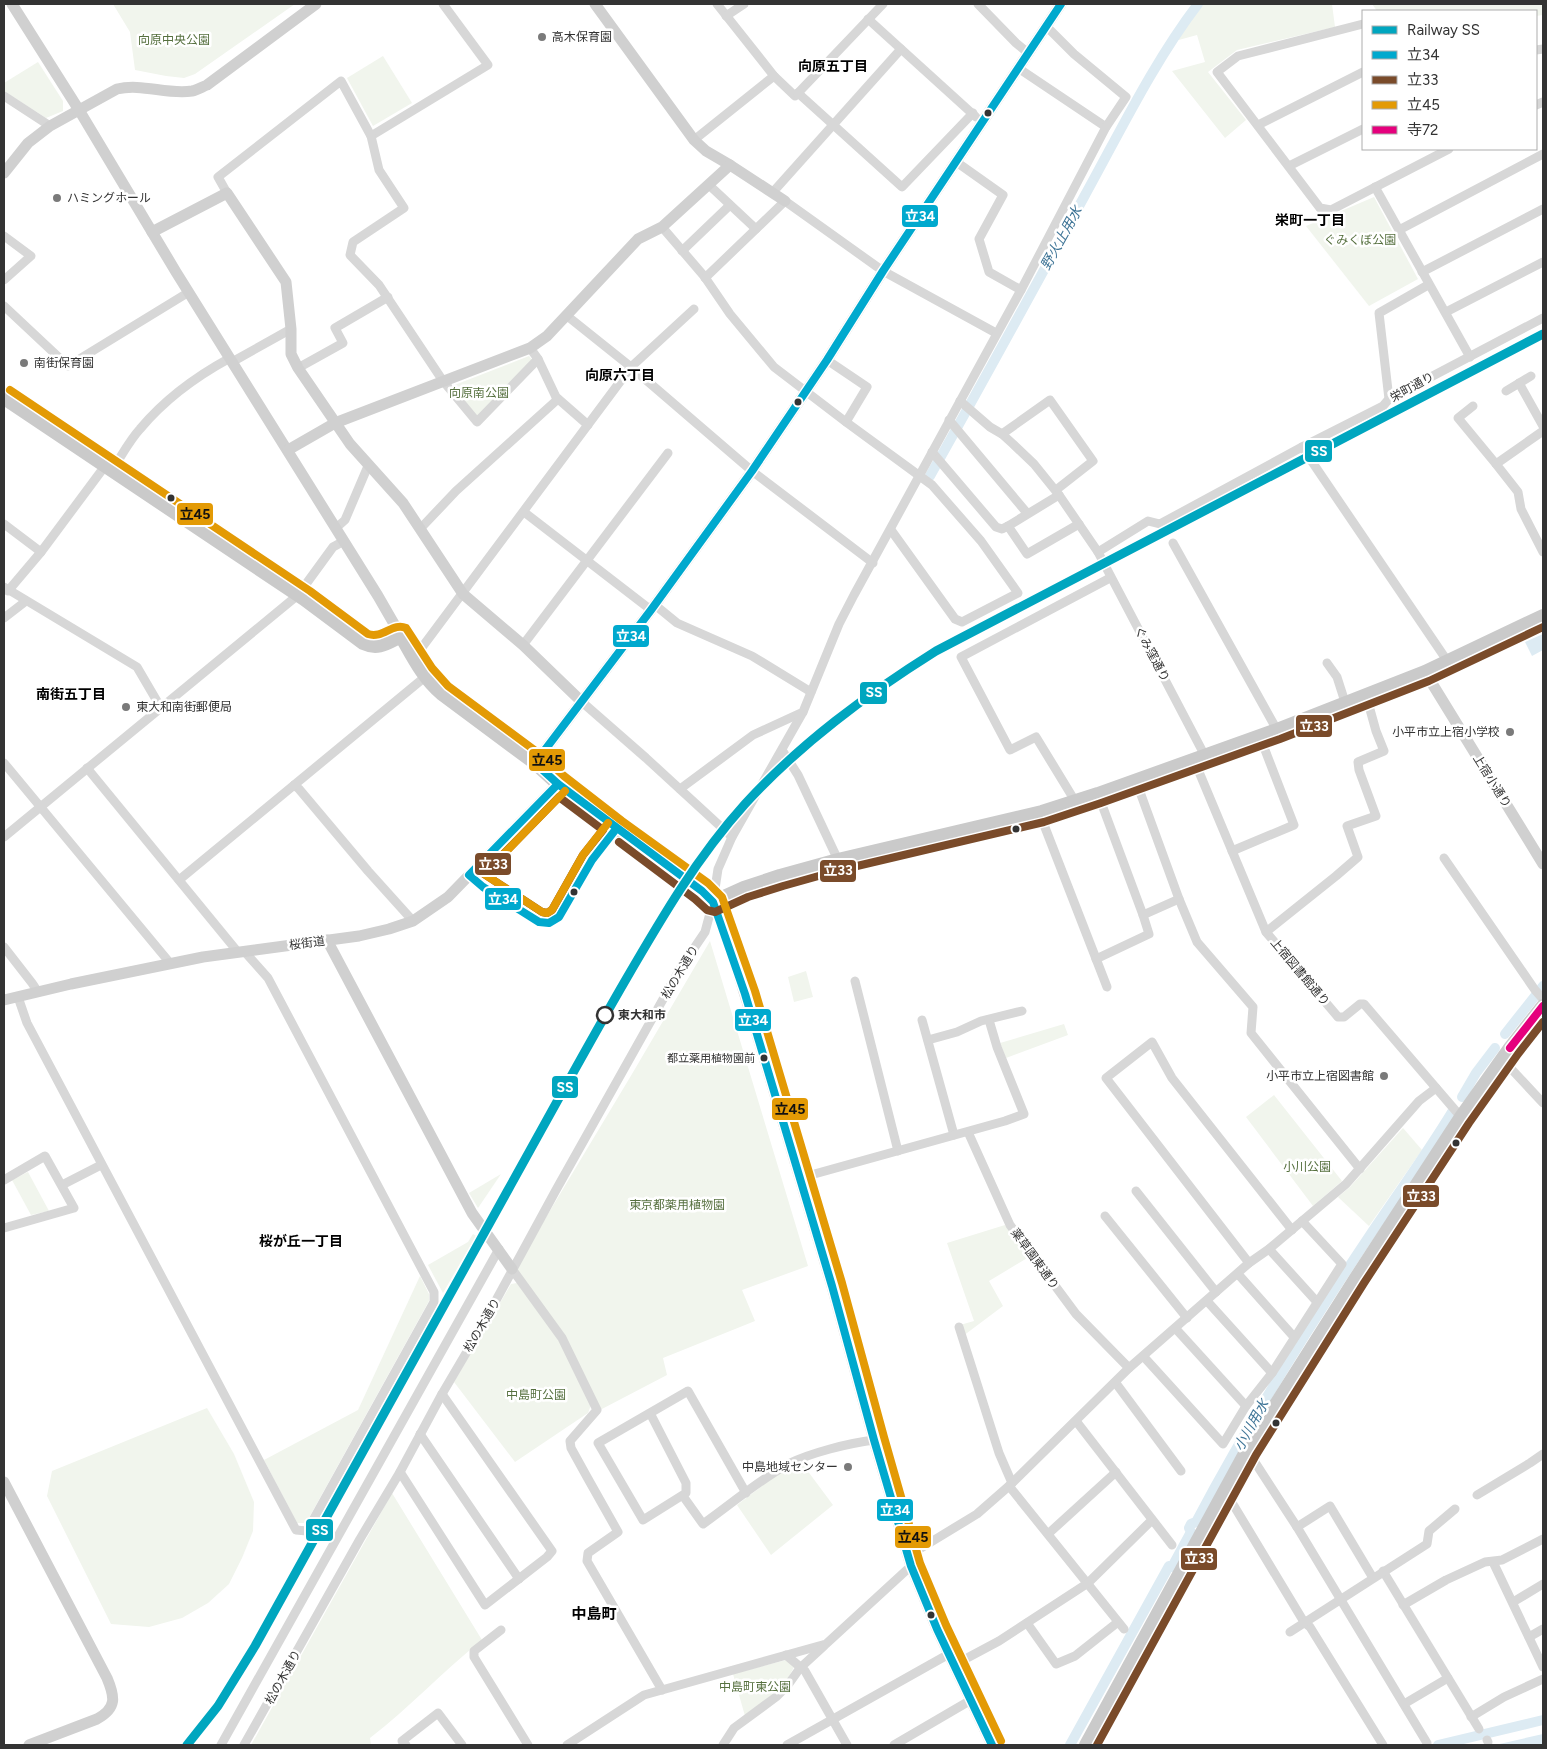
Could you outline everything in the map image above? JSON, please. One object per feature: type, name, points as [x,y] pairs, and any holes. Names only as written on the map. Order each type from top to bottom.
[{"type":"main road","points":[[4,398],[298,595],[368,646],[382,646],[401,636],[425,678],[442,694],[535,763],[558,784],[702,891],[713,902],[744,888],[780,876],[838,860],[1039,812],[1136,781],[1260,737],[1425,672],[1543,616]]},
{"type":"main road","points":[[1086,1745],[1247,1450],[1356,1278],[1502,1059],[1540,998]]},
{"type":"street","points":[[12,4],[401,636]]},
{"type":"street","points":[[4,173],[28,143],[50,126],[117,89],[128,87],[193,91],[207,85],[302,8],[316,4]]},
{"type":"street","points":[[371,136],[488,65],[443,4]]},
{"type":"street","points":[[595,4],[694,140],[706,151],[785,200],[882,271],[996,333]]},
{"type":"street","points":[[717,4],[774,76],[795,96],[883,4]]},
{"type":"street","points":[[726,16],[744,4]]},
{"type":"street","points":[[978,4],[988,8],[1016,43],[1028,53]]},
{"type":"street","points":[[535,763],[653,607],[752,471],[827,360],[882,271],[1061,4]]},
{"type":"street","points":[[868,19],[982,122]]},
{"type":"street","points":[[1362,24],[1238,56],[1217,72],[1320,208],[1331,210],[1439,151]]},
{"type":"street","name":"松の木通り","points":[[244,1745],[400,1472],[680,969],[705,932],[713,902],[718,869],[732,837],[802,712],[839,624],[920,476],[937,456],[966,406],[996,333],[1021,290],[1106,127],[1126,97],[1074,54],[1046,26]]},
{"type":"street","points":[[773,192],[901,49]]},
{"type":"street","points":[[1018,68],[1106,127]]},
{"type":"street","points":[[1258,125],[1362,73]]},
{"type":"street","points":[[694,140],[774,76]]},
{"type":"street","points":[[538,359],[477,422],[443,382],[379,285],[350,255],[353,242],[404,208],[379,170],[371,136],[341,82],[218,177],[286,282],[291,329],[291,354],[298,368],[350,444],[399,498],[463,594],[524,645],[582,702],[732,837]]},
{"type":"street","points":[[798,93],[902,187],[973,114]]},
{"type":"street","points":[[4,96],[50,126]]},
{"type":"street","points":[[1289,166],[1362,130]]},
{"type":"street","points":[[1399,230],[1543,154]]},
{"type":"street","points":[[955,161],[1003,195],[979,238],[989,272],[1021,290]]},
{"type":"street","points":[[288,450],[335,423],[530,348],[547,336],[638,239],[662,227],[730,165]]},
{"type":"street","points":[[709,185],[756,229]]},
{"type":"street","points":[[1375,187],[1428,285],[1446,312],[1470,357]]},
{"type":"street","points":[[152,232],[227,193]]},
{"type":"street","points":[[705,278],[785,200]]},
{"type":"street","points":[[682,251],[730,205]]},
{"type":"street","points":[[1422,272],[1543,209]]},
{"type":"street","points":[[662,227],[705,278],[730,314],[774,367],[932,484],[981,541],[1018,592],[962,622],[955,619],[891,530]]},
{"type":"street","points":[[4,236],[31,256],[4,280]]},
{"type":"street","points":[[1446,312],[1543,262]]},
{"type":"street","points":[[1389,399],[1379,314],[1428,285]]},
{"type":"street","points":[[4,306],[68,366],[189,292]]},
{"type":"street","points":[[298,368],[343,343],[335,328],[388,297]]},
{"type":"street","points":[[412,655],[423,646],[463,594],[631,367],[694,309]]},
{"type":"street","points":[[566,315],[631,367],[752,471],[873,562]]},
{"type":"street","name":"栄町通り","points":[[1098,552],[1148,521],[1160,524],[1302,447],[1383,406],[1389,399],[1543,318]]},
{"type":"street","points":[[161,708],[137,668],[6,589],[41,552],[140,428],[166,401],[186,385],[291,329]]},
{"type":"street","points":[[530,348],[538,359],[558,399],[588,425]]},
{"type":"street","points":[[827,360],[867,387],[846,422]]},
{"type":"street","points":[[1506,390],[1531,376]]},
{"type":"street","points":[[1519,383],[1543,426]]},
{"type":"street","points":[[420,529],[456,490],[558,399]]},
{"type":"street","points":[[937,456],[996,527],[1002,529],[1034,510],[1058,492],[1092,461],[1050,400],[1002,434]]},
{"type":"street","name":"ぐみ窪通り","points":[[966,406],[990,427],[1002,434],[1034,464],[1058,492],[1098,552],[1200,758]]},
{"type":"street","points":[[1473,406],[1458,418],[1518,492],[1521,509],[1543,552]]},
{"type":"street","points":[[954,426],[1027,513]]},
{"type":"street","points":[[1496,464],[1543,431]]},
{"type":"street","points":[[1302,447],[1448,662]]},
{"type":"street","points":[[524,645],[668,453]]},
{"type":"street","points":[[336,528],[345,520],[368,466]]},
{"type":"street","points":[[524,512],[587,560],[677,623],[752,656],[811,692]]},
{"type":"street","points":[[4,524],[41,552]]},
{"type":"street","points":[[1008,526],[1028,554],[1079,524]]},
{"type":"street","points":[[4,837],[298,595],[333,547],[344,541]]},
{"type":"street","points":[[1173,542],[1277,730]]},
{"type":"street","points":[[1075,801],[1036,737],[1010,750],[961,657],[1110,578]]},
{"type":"street","points":[[4,618],[26,601]]},
{"type":"street","points":[[1327,663],[1337,677],[1345,702]]},
{"type":"street","name":"上宿小通り","points":[[1425,672],[1543,864]]},
{"type":"street","points":[[178,880],[425,678]]},
{"type":"street","points":[[1266,932],[1358,857],[1347,826],[1376,816],[1358,762],[1384,751],[1366,695]]},
{"type":"street","points":[[680,790],[753,736],[802,712]]},
{"type":"street","points":[[1232,851],[1294,825],[1260,737]]},
{"type":"street","points":[[782,750],[798,775],[838,860]]},
{"type":"street","name":"上宿図書館通り","points":[[1200,758],[1232,851],[1266,932],[1338,1018],[1344,1017],[1360,1004],[1364,1004],[1462,1117]]},
{"type":"street","points":[[4,763],[170,964]]},
{"type":"street","points":[[18,997],[28,1024],[101,1165],[296,1530],[307,1531],[434,1302],[434,1292],[268,978],[241,951],[178,880],[87,768]]},
{"type":"street","points":[[1136,781],[1179,899],[1197,942],[1253,1007],[1251,1033],[1360,1169]]},
{"type":"street","name":"桜街道","points":[[4,1000],[170,964],[241,951],[389,930],[413,921],[448,897],[558,784]]},
{"type":"street","points":[[294,785],[413,921]]},
{"type":"street","points":[[1096,959],[1149,934],[1098,794]]},
{"type":"street","points":[[1039,812],[1107,987]]},
{"type":"street","points":[[1444,858],[1540,998]]},
{"type":"street","points":[[1143,915],[1179,899]]},
{"type":"street","points":[[713,902],[745,994],[832,1286],[874,1440],[910,1561],[949,1654],[992,1745]]},
{"type":"street","points":[[327,940],[472,1213],[562,1338],[597,1410],[570,1441],[571,1448],[618,1532],[588,1553],[587,1561],[662,1690]]},
{"type":"street","points":[[4,948],[38,992]]},
{"type":"street","points":[[855,980],[898,1151]]},
{"type":"street","points":[[928,1040],[957,1032],[981,1021],[1022,1011]]},
{"type":"street","points":[[922,1020],[954,1135]]},
{"type":"street","points":[[800,1178],[968,1132],[1024,1114],[997,1048],[989,1020]]},
{"type":"street","points":[[1249,1263],[1106,1078],[1152,1042],[1172,1078],[1292,1230]]},
{"type":"street","points":[[1502,1059],[1543,1103]]},
{"type":"street","points":[[722,1745],[734,1728],[776,1697],[800,1668],[910,1561],[977,1514],[1010,1485],[1129,1368],[1176,1329],[1249,1263],[1269,1249],[1346,1184],[1420,1101],[1436,1088]]},
{"type":"street","name":"薬草園東通り","points":[[968,1132],[1010,1225],[1076,1314],[1129,1368]]},
{"type":"street","points":[[4,1180],[45,1156],[74,1208],[4,1228]]},
{"type":"street","points":[[62,1185],[101,1165]]},
{"type":"street","points":[[1136,1192],[1216,1292]]},
{"type":"street","points":[[1105,1216],[1188,1318]]},
{"type":"street","points":[[1144,1357],[1223,1444],[1246,1406],[1272,1373],[1342,1264],[1302,1221]]},
{"type":"street","points":[[221,1745],[498,1249]]},
{"type":"street","points":[[1269,1249],[1317,1302]]},
{"type":"street","points":[[1238,1274],[1294,1337]]},
{"type":"street","points":[[1206,1301],[1272,1373]]},
{"type":"street","points":[[959,1327],[1010,1485],[1121,1626],[1075,1656],[1056,1664],[1027,1623]]},
{"type":"street","points":[[1176,1329],[1246,1406]]},
{"type":"street","points":[[1115,1382],[1181,1471]]},
{"type":"street","points":[[650,1413],[686,1483],[686,1493],[643,1520],[598,1443],[688,1391],[746,1493]]},
{"type":"street","points":[[400,1472],[485,1605],[552,1551],[442,1394]]},
{"type":"street","points":[[1076,1421],[1172,1545]]},
{"type":"street","points":[[420,1434],[519,1579]]},
{"type":"street","points":[[683,1496],[703,1524],[791,1463],[851,1443],[874,1440]]},
{"type":"street","points":[[1247,1450],[1297,1527],[1427,1743]]},
{"type":"street","points":[[1477,1495],[1543,1454]]},
{"type":"street","points":[[1048,1534],[1116,1472]]},
{"type":"street","points":[[4,1482],[107,1678],[113,1694],[112,1705],[108,1713],[29,1745]]},
{"type":"street","points":[[1225,1491],[1304,1622],[1310,1627],[1383,1745]]},
{"type":"street","points":[[1297,1527],[1330,1506],[1372,1578]]},
{"type":"street","points":[[1290,1632],[1427,1544],[1429,1531],[1455,1509]]},
{"type":"street","points":[[954,1665],[998,1641],[1088,1583],[1152,1520]]},
{"type":"street","points":[[1404,1605],[1446,1580],[1486,1562],[1502,1560],[1543,1539]]},
{"type":"street","points":[[1493,1562],[1543,1667]]},
{"type":"street","points":[[1383,1571],[1479,1729]]},
{"type":"street","points":[[1512,1602],[1543,1584]]},
{"type":"street","points":[[1529,1637],[1543,1629]]},
{"type":"street","points":[[501,1630],[474,1651],[474,1658],[528,1745]]},
{"type":"street","points":[[567,1745],[582,1741],[644,1696],[826,1644]]},
{"type":"street","points":[[787,1745],[949,1654]]},
{"type":"street","points":[[786,1655],[805,1671],[848,1745]]},
{"type":"street","points":[[1404,1704],[1448,1678]]},
{"type":"street","points":[[1471,1717],[1504,1697],[1543,1679]]},
{"type":"street","points":[[894,1745],[971,1700]]},
{"type":"street","points":[[406,1745],[402,1741],[438,1713],[462,1745]]},
{"type":"green space","name":"向原中央公園","points":[[113,4],[295,4],[195,74],[184,78],[135,70],[130,32]]},
{"type":"green space","points":[[1205,4],[1332,4],[1335,27],[1237,50],[1208,72],[1246,120],[1225,138],[1172,71],[1205,62],[1197,35],[1175,41],[1197,6]]},
{"type":"green space","points":[[1372,4],[1543,4],[1543,15],[1537,16],[1537,10],[1376,10]]},
{"type":"green space","points":[[383,56],[412,103],[373,126],[347,78]]},
{"type":"green space","points":[[38,62],[63,101],[63,111],[46,118],[4,91],[4,83]]},
{"type":"green space","name":"ぐみくぼ公園","points":[[1374,197],[1418,279],[1369,306],[1306,226]]},
{"type":"green space","name":"向原南公園","points":[[529,356],[533,361],[478,417],[452,386]]},
{"type":"green space","name":"東京都薬用植物園","points":[[710,941],[808,1266],[742,1290],[755,1321],[663,1358],[667,1375],[600,1410],[565,1336],[515,1269]]},
{"type":"green space","points":[[806,971],[813,997],[794,1002],[788,977]]},
{"type":"green space","points":[[1064,1024],[1068,1035],[1006,1058],[1000,1043]]},
{"type":"green space","name":"小川公園","points":[[1274,1095],[1342,1181],[1313,1206],[1246,1117]]},
{"type":"green space","points":[[1403,1128],[1422,1150],[1369,1226],[1338,1197],[1350,1187]]},
{"type":"green space","points":[[28,1172],[49,1211],[31,1215],[12,1180]]},
{"type":"green space","points":[[501,1174],[478,1208],[469,1193]]},
{"type":"green space","points":[[1005,1225],[1029,1257],[989,1281],[1003,1306],[963,1336],[960,1325],[974,1321],[947,1243]]},
{"type":"green space","points":[[473,1234],[476,1236],[443,1293],[428,1265],[468,1242]]},
{"type":"green space","points":[[420,1276],[429,1294],[429,1301],[306,1523],[297,1523],[264,1460],[358,1410]]},
{"type":"green space","name":"中島町公園","points":[[517,1283],[560,1340],[591,1405],[588,1413],[515,1462],[454,1382],[511,1284]]},
{"type":"green space","points":[[207,1408],[234,1454],[254,1502],[253,1531],[242,1558],[229,1584],[208,1603],[182,1618],[149,1627],[111,1624],[47,1496],[52,1471]]},
{"type":"green space","points":[[801,1462],[833,1505],[771,1555],[737,1505],[779,1473]]},
{"type":"green space","points":[[392,1493],[482,1640],[370,1738],[371,1745],[251,1745]]},
{"type":"green space","name":"中島町東公園","points":[[786,1660],[794,1667],[784,1683],[773,1695],[745,1716],[733,1674]]},
{"type":"shaded area","points":[[1543,634],[1543,650],[1532,656],[1525,642]]},
{"type":"shaded area","points":[[1543,1734],[1543,1744],[1495,1745]]},
{"type":"waterway","name":"野火止用水","points":[[930,476],[1138,98],[1166,50],[1198,4]]},
{"type":"waterway","name":"小川用水","points":[[1505,1034],[1543,986]]},
{"type":"waterway","name":"小川用水","points":[[1462,1097],[1476,1073],[1495,1048]]},
{"type":"waterway","name":"小川用水","points":[[1070,1745],[1169,1566],[1172,1567],[1191,1532],[1189,1528],[1191,1524],[1196,1522],[1280,1375],[1452,1112]]},
{"type":"waterway","points":[[1438,1745],[1543,1720]]},
{"type":"rail line","name":"SS","points":[[187,1745],[218,1706],[255,1646],[610,1007],[652,935],[680,889],[711,845],[766,782],[835,721],[884,685],[936,651],[1543,334]]},
{"type":"transit line","name":"立34","points":[[992,1745],[937,1629],[911,1566],[832,1286],[745,994],[713,902],[702,891],[558,784],[535,763],[651,610],[752,471],[1061,4]]},
{"type":"transit line","name":"立45","points":[[10,390],[310,591],[368,634],[378,634],[397,627],[406,628],[432,668],[448,686],[541,755],[564,776],[622,821],[708,883],[722,897],[755,991],[842,1283],[920,1563],[946,1625],[1001,1741]]},
{"type":"transit line","name":"立33","points":[[619,842],[707,910],[715,912],[748,897],[783,886],[840,870],[1044,822],[1101,803],[1280,739],[1429,681],[1543,627]]},
{"type":"transit line","name":"立34","points":[[558,784],[469,875],[483,887],[539,922],[549,923],[559,917],[592,860],[616,829]]},
{"type":"transit line","name":"立45","points":[[565,791],[484,874],[542,912],[547,913],[552,910],[583,855],[608,823]]},
{"type":"transit line","name":"立33","points":[[559,797],[603,830],[583,855],[552,910],[547,913],[542,912],[484,874],[559,797]]},
{"type":"transit line","name":"寺72","points":[[1510,1048],[1543,1006]]},
{"type":"transit line","name":"立33","points":[[1097,1745],[1256,1455],[1364,1283],[1469,1123],[1543,1022]]},
{"type":"place","name":"高木保育園","points":[[542,37]]},
{"type":"place","name":"ハミングホール","points":[[57,198]]},
{"type":"place","name":"南街保育園","points":[[24,363]]},
{"type":"place","name":"東大和南街郵便局","points":[[126,707]]},
{"type":"place","name":"小平市立上宿小学校","points":[[1510,732]]},
{"type":"place","name":"東大和市","points":[[605,1015]]},
{"type":"place","name":"都立薬用植物園前","points":[[764,1058]]},
{"type":"place","name":"小平市立上宿図書館","points":[[1384,1076]]},
{"type":"place","name":"中島地域センター","points":[[848,1467]]},
{"type":"district","name":"向原五丁目","points":[[833,66]]},
{"type":"district","name":"栄町一丁目","points":[[1310,220]]},
{"type":"district","name":"向原六丁目","points":[[620,375]]},
{"type":"district","name":"南街五丁目","points":[[71,694]]},
{"type":"district","name":"桜が丘一丁目","points":[[301,1241]]},
{"type":"district","name":"中島町","points":[[594,1614]]}]
